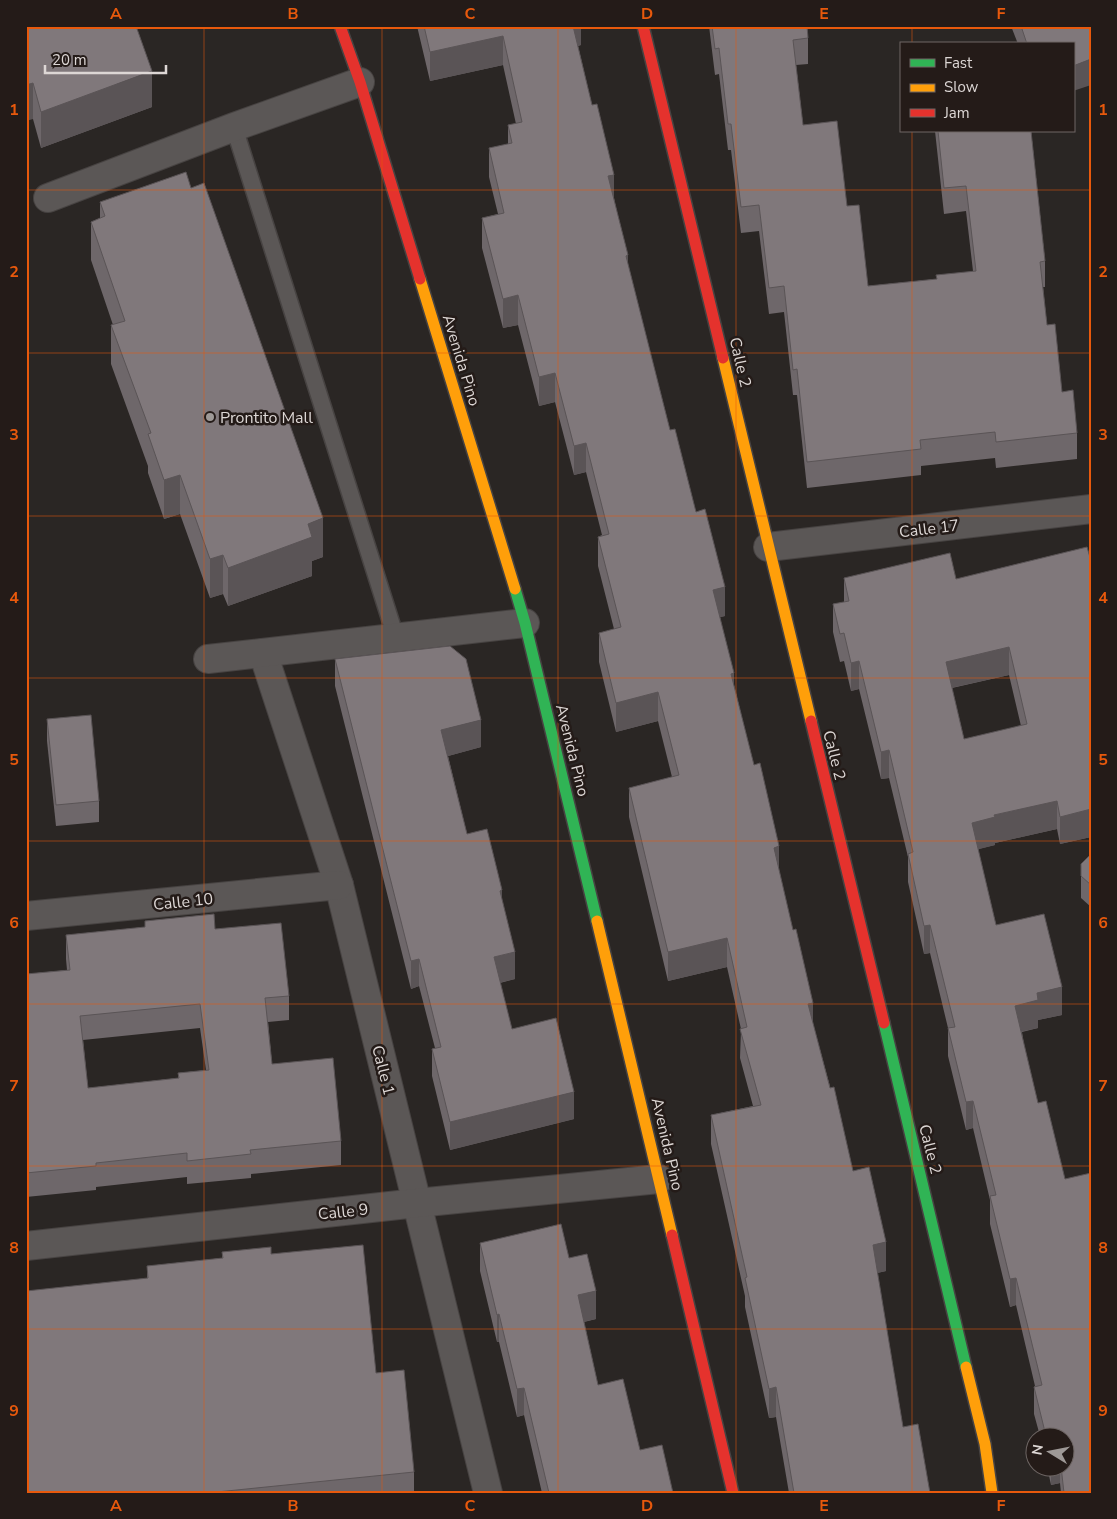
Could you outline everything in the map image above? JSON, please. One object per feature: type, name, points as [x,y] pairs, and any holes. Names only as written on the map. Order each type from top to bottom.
[{"type":"main road","name":"Avenida Pino","points":[[340,26],[360,82],[525,623],[660,1179],[733,1493]]},
{"type":"main road","name":"Calle 2","points":[[644,26],[983,1434],[992,1493]]},
{"type":"street","points":[[48,198],[234,127],[360,82]]},
{"type":"street","name":"Calle 17","points":[[768,547],[1091,509]]},
{"type":"street","points":[[208,659],[525,623]]},
{"type":"street","name":"Calle 1","points":[[263,653],[339,885],[488,1493]]},
{"type":"street","name":"Calle 10","points":[[26,916],[339,885]]},
{"type":"street","name":"Calle 9","points":[[26,1246],[417,1203],[660,1179]]},
{"type":"lane","points":[[234,127],[396,638]]},
{"type":"building","points":[[26,26],[136,26],[152,71],[41,112],[33,83],[26,85]]},
{"type":"building","points":[[424,26],[573,26],[592,105],[597,104],[614,175],[608,176],[670,430],[675,429],[696,512],[705,509],[725,587],[713,590],[734,673],[731,674],[754,765],[760,763],[779,846],[774,848],[793,930],[796,929],[813,1003],[808,1004],[830,1088],[834,1087],[853,1171],[869,1167],[886,1242],[873,1245],[903,1427],[918,1424],[930,1493],[794,1493],[776,1387],[769,1389],[745,1278],[747,1277],[711,1115],[761,1105],[740,1029],[747,1027],[727,938],[668,952],[629,788],[679,775],[658,692],[616,703],[599,633],[621,627],[598,537],[609,534],[586,443],[574,446],[555,373],[539,377],[518,295],[503,299],[482,218],[504,213],[489,148],[512,143],[508,125],[522,122],[503,36],[430,52]]},
{"type":"building","points":[[712,26],[807,26],[808,38],[793,40],[803,125],[837,121],[847,206],[859,205],[868,286],[937,279],[936,275],[976,271],[966,186],[944,188],[938,132],[1031,132],[1045,261],[1040,262],[1047,325],[1055,324],[1062,392],[1073,390],[1077,433],[996,442],[995,432],[920,440],[921,449],[807,462],[797,369],[793,370],[784,286],[769,288],[759,205],[741,207],[731,124],[728,124],[719,48],[715,49]]},
{"type":"building","points":[[1021,26],[1091,26],[1091,59],[1074,66],[1074,42],[1026,42]]},
{"type":"building","name":"Prontito Mall","points":[[186,172],[191,188],[204,183],[323,518],[308,524],[312,537],[228,568],[223,555],[210,559],[180,475],[164,480],[148,434],[151,433],[111,325],[125,321],[91,222],[105,216],[100,202]]},
{"type":"building","points":[[1087,547],[1091,561],[1091,809],[1060,817],[1057,801],[994,815],[995,817],[972,823],[996,925],[1044,914],[1062,987],[1037,993],[1038,1000],[1015,1006],[1038,1103],[1046,1101],[1065,1179],[1091,1173],[1091,1493],[1064,1493],[1062,1476],[1074,1476],[1074,1426],[1044,1426],[1034,1387],[1042,1385],[1016,1278],[1010,1279],[990,1196],[996,1195],[973,1101],[966,1102],[948,1028],[955,1027],[930,925],[924,926],[908,854],[913,852],[889,750],[881,752],[859,661],[851,663],[844,633],[840,634],[833,604],[849,601],[844,578],[950,553],[956,579]],"holes":[[[1009,647],[1027,724],[964,739],[946,662]]]},
{"type":"building","points":[[450,646],[466,659],[481,720],[441,730],[467,834],[487,829],[502,890],[500,891],[515,952],[494,957],[512,1029],[556,1018],[574,1092],[450,1122],[432,1049],[441,1047],[419,959],[411,961],[335,659]]},
{"type":"building","points":[[91,715],[99,801],[56,805],[47,719]]},
{"type":"building","points":[[1091,854],[1091,885],[1081,876],[1081,864]]},
{"type":"building","points":[[214,914],[215,929],[281,923],[289,996],[265,998],[272,1064],[333,1058],[341,1141],[250,1150],[251,1154],[187,1161],[187,1153],[96,1163],[96,1166],[26,1173],[26,974],[70,970],[66,935],[145,927],[145,921]],"holes":[[[200,1004],[209,1070],[178,1073],[179,1078],[88,1088],[80,1016]]]},
{"type":"building","points":[[561,1224],[569,1258],[587,1254],[596,1291],[578,1295],[598,1385],[623,1379],[640,1450],[662,1445],[673,1493],[549,1493],[524,1388],[517,1389],[480,1243]]},
{"type":"building","points":[[363,1245],[376,1373],[404,1370],[414,1472],[207,1493],[26,1493],[26,1291],[148,1278],[147,1266],[223,1258],[222,1252],[271,1247],[271,1254]]},
{"type":"traffic: fast","points":[[515,589],[525,623],[597,921]]},
{"type":"traffic: fast","points":[[884,1023],[966,1367]]},
{"type":"traffic: slow","points":[[420,279],[515,589]]},
{"type":"traffic: slow","points":[[723,358],[811,721]]},
{"type":"traffic: slow","points":[[597,921],[672,1235]]},
{"type":"traffic: slow","points":[[966,1367],[985,1444],[992,1493]]},
{"type":"traffic: jam","points":[[340,26],[360,82],[420,279]]},
{"type":"traffic: jam","points":[[643,26],[723,358]]},
{"type":"traffic: jam","points":[[811,721],[884,1023]]},
{"type":"traffic: jam","points":[[672,1235],[733,1493]]},
{"type":"place","name":"Prontito Mall","points":[[210,417]]}]
